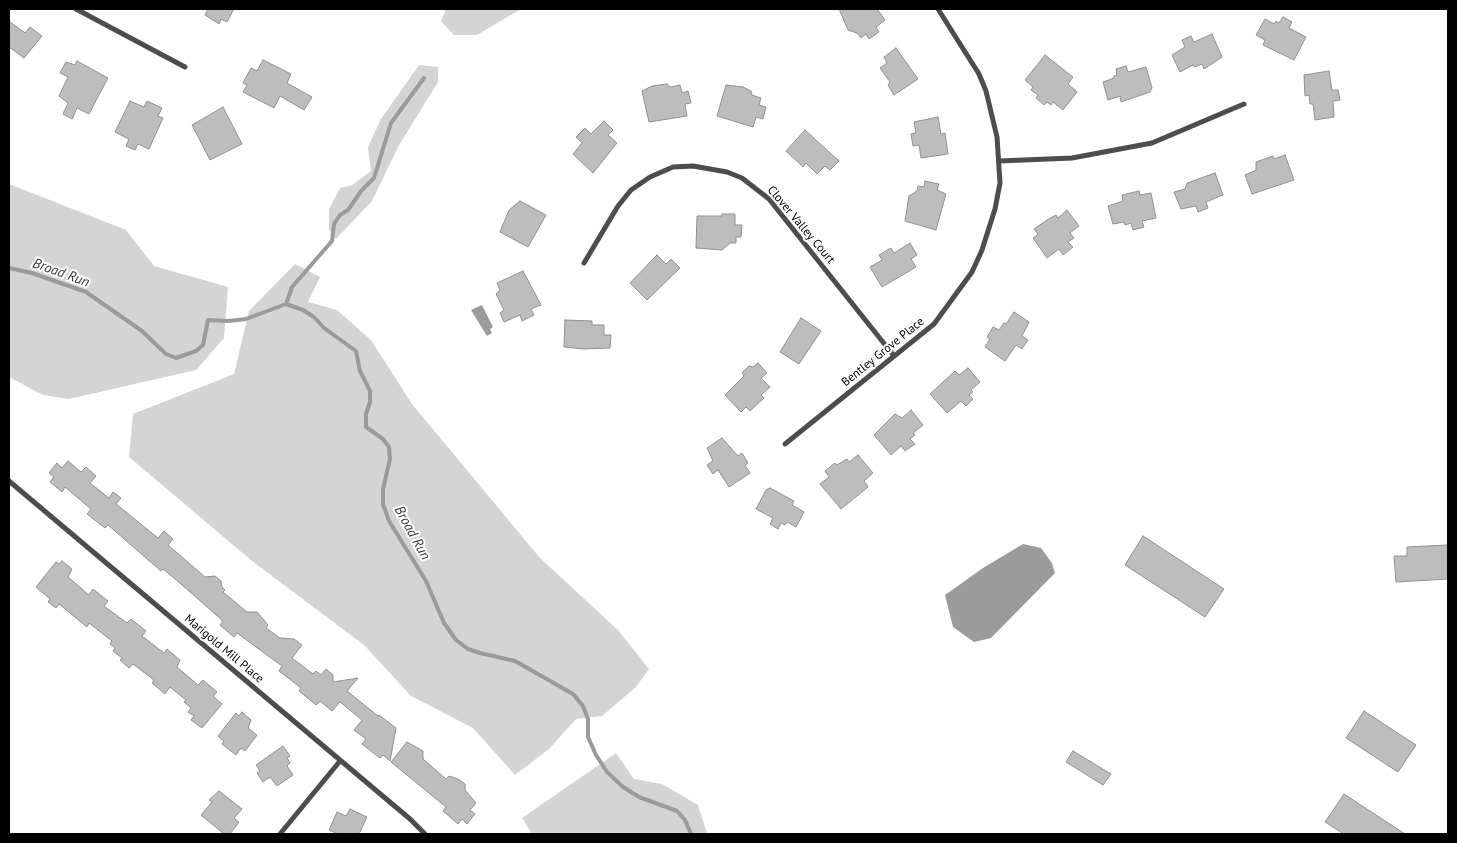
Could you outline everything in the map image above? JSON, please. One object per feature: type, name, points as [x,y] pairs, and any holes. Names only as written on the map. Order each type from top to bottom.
[{"type":"street","points":[[76,9],[185,67]]},
{"type":"street","name":"Bentley Grove Place","points":[[785,444],[934,324],[972,272],[982,250],[995,209],[1000,183],[997,136],[986,91],[969,56],[938,9]]},
{"type":"street","points":[[999,161],[1080,157],[1152,143],[1244,104]]},
{"type":"street","name":"Clover Valley Court","points":[[584,263],[618,206],[631,190],[650,177],[672,167],[693,166],[727,172],[748,181],[769,199],[894,356]]},
{"type":"street","name":"Marigold Mill Place","points":[[9,481],[425,834]]},
{"type":"street","points":[[280,834],[340,761]]},
{"type":"shaded area","points":[[446,9],[521,9],[477,35],[454,35],[441,21]]},
{"type":"shaded area","points":[[419,65],[438,67],[438,82],[398,147],[372,201],[336,239],[329,230],[329,209],[340,188],[352,185],[371,171],[368,147],[381,119]]},
{"type":"shaded area","points":[[9,184],[126,230],[154,266],[228,287],[224,338],[196,370],[69,399],[43,395],[9,377]]},
{"type":"shaded area","points":[[295,264],[320,277],[308,302],[337,310],[371,340],[412,404],[540,558],[618,630],[649,669],[636,687],[602,716],[576,719],[549,749],[515,775],[473,728],[411,696],[364,645],[252,561],[129,457],[133,414],[234,374],[249,311]]},
{"type":"shaded area","points":[[482,305],[493,327],[490,329],[492,333],[487,336],[471,310]]},
{"type":"shaded area","points":[[1023,544],[1041,548],[1052,563],[1055,573],[991,638],[974,642],[953,627],[945,595],[983,568]]},
{"type":"shaded area","points":[[616,753],[634,779],[662,784],[698,805],[707,833],[532,834],[522,818]]},
{"type":"building","points":[[208,9],[234,9],[227,22],[221,19],[219,24],[205,15]]},
{"type":"building","points":[[839,9],[877,9],[885,20],[876,27],[879,32],[869,39],[866,34],[861,38],[857,33],[848,30]]},
{"type":"building","points":[[1283,17],[1292,22],[1289,28],[1306,37],[1294,60],[1263,45],[1265,40],[1256,35],[1265,19],[1274,24],[1276,21],[1279,23]]},
{"type":"building","points":[[9,21],[25,33],[30,27],[42,36],[24,58],[9,47]]},
{"type":"building","points":[[1212,34],[1222,57],[1204,69],[1202,64],[1195,67],[1193,65],[1180,72],[1172,55],[1185,47],[1182,40],[1191,36],[1194,42]]},
{"type":"building","points":[[896,48],[918,79],[894,95],[888,85],[890,82],[880,68],[887,63],[884,57]]},
{"type":"building","points":[[1045,55],[1073,77],[1068,84],[1077,92],[1063,110],[1053,102],[1051,105],[1047,102],[1044,105],[1036,98],[1038,95],[1031,90],[1033,87],[1025,80]]},
{"type":"building","points":[[263,60],[291,74],[287,83],[312,97],[304,110],[280,96],[274,108],[243,92],[247,85],[243,83],[251,68],[257,71]]},
{"type":"building","points":[[77,61],[108,78],[89,114],[77,108],[72,119],[63,114],[68,103],[59,96],[68,77],[60,73],[66,62],[75,65]]},
{"type":"building","points":[[1126,66],[1128,72],[1146,67],[1152,88],[1150,92],[1121,102],[1120,96],[1108,100],[1103,82],[1117,75],[1116,69]]},
{"type":"building","points":[[1329,71],[1332,90],[1338,90],[1340,100],[1333,101],[1334,117],[1315,120],[1313,104],[1310,104],[1309,95],[1305,96],[1304,75]]},
{"type":"building","points":[[667,84],[670,87],[680,85],[682,93],[688,91],[691,103],[685,104],[687,116],[649,122],[642,91],[652,86]]},
{"type":"building","points":[[726,85],[743,87],[751,91],[752,95],[761,98],[759,105],[766,107],[763,119],[756,117],[753,127],[717,116]]},
{"type":"building","points":[[130,101],[144,107],[147,101],[162,108],[158,116],[163,118],[149,149],[138,144],[135,150],[126,146],[129,139],[115,132]]},
{"type":"building","points":[[223,107],[242,144],[210,160],[192,125]]},
{"type":"building","points":[[938,117],[941,134],[945,133],[948,154],[921,158],[919,145],[913,146],[911,134],[916,133],[914,122]]},
{"type":"building","points":[[604,121],[613,130],[608,135],[617,143],[593,173],[573,154],[582,143],[576,137],[585,128],[591,134]]},
{"type":"building","points":[[805,130],[839,161],[830,170],[825,166],[817,174],[806,163],[803,167],[786,151]]},
{"type":"building","points":[[1285,155],[1294,180],[1252,194],[1245,175],[1256,170],[1256,162],[1273,156],[1274,159]]},
{"type":"building","points":[[1215,173],[1223,195],[1206,202],[1208,208],[1198,212],[1196,206],[1181,209],[1174,192],[1185,189],[1187,183]]},
{"type":"building","points":[[925,181],[939,184],[937,190],[946,194],[936,230],[905,221],[909,196],[917,191],[918,186],[924,187]]},
{"type":"building","points":[[1139,191],[1140,195],[1151,193],[1156,218],[1142,221],[1144,227],[1133,230],[1131,223],[1125,225],[1124,222],[1113,224],[1108,206],[1123,201],[1122,195]]},
{"type":"building","points":[[520,201],[546,215],[528,247],[500,232],[509,210]]},
{"type":"building","points":[[1067,210],[1079,226],[1070,233],[1074,238],[1068,242],[1073,247],[1063,255],[1059,249],[1047,258],[1033,238],[1038,234],[1034,229],[1056,215],[1058,218]]},
{"type":"building","points":[[722,214],[735,214],[735,225],[742,225],[741,237],[736,237],[736,243],[730,243],[722,250],[696,248],[697,216],[722,216]]},
{"type":"building","points":[[910,243],[917,255],[911,259],[916,267],[882,287],[870,267],[882,260],[879,255],[891,248],[894,253]]},
{"type":"building","points":[[657,255],[666,264],[671,259],[680,268],[647,300],[630,283]]},
{"type":"building","points":[[523,271],[541,305],[531,309],[534,315],[522,321],[520,315],[504,322],[500,313],[504,310],[496,294],[500,290],[497,283]]},
{"type":"building","points":[[1014,312],[1029,322],[1022,336],[1028,340],[1022,349],[1016,345],[1005,361],[985,347],[990,339],[987,337],[993,327],[999,330],[1004,323],[1006,324]]},
{"type":"building","points":[[801,318],[821,331],[799,364],[780,352]]},
{"type":"building","points":[[565,320],[592,321],[592,325],[604,325],[604,335],[611,335],[610,348],[584,349],[564,347]]},
{"type":"building","points":[[758,363],[767,373],[761,378],[770,387],[761,395],[764,398],[750,411],[746,407],[741,412],[725,395],[744,376],[742,373],[749,366],[753,367]]},
{"type":"building","points":[[968,368],[980,382],[971,390],[973,392],[969,395],[973,399],[966,406],[961,401],[947,413],[930,394],[955,371],[959,375]]},
{"type":"building","points":[[911,410],[923,425],[913,433],[915,435],[910,439],[915,444],[905,451],[901,446],[891,455],[874,435],[895,414],[902,418]]},
{"type":"building","points":[[722,438],[738,456],[742,453],[748,463],[745,465],[750,473],[729,487],[718,470],[713,474],[707,465],[713,461],[707,448]]},
{"type":"building","points":[[858,455],[873,473],[864,481],[868,487],[841,509],[820,484],[829,477],[825,471],[835,463],[837,465],[847,459],[849,462]]},
{"type":"building","points":[[68,461],[81,472],[86,467],[96,476],[90,483],[109,498],[113,492],[121,498],[116,504],[158,538],[164,531],[173,539],[168,545],[205,577],[215,576],[221,581],[222,587],[225,590],[223,592],[247,612],[257,612],[268,625],[266,628],[280,638],[294,639],[302,645],[292,658],[313,674],[316,671],[321,675],[326,669],[333,675],[333,682],[358,678],[347,691],[396,728],[390,761],[383,755],[380,758],[362,744],[366,739],[354,730],[362,720],[340,702],[332,711],[320,701],[316,705],[299,691],[301,688],[279,671],[282,666],[237,633],[234,637],[220,625],[223,621],[181,584],[163,569],[161,571],[108,525],[105,528],[87,514],[91,509],[65,487],[62,492],[50,482],[54,477],[49,473],[57,463],[62,468]]},
{"type":"building","points":[[770,488],[794,501],[792,505],[804,512],[796,527],[787,522],[785,525],[781,523],[778,529],[770,524],[773,518],[756,509],[766,490]]},
{"type":"building","points":[[1143,536],[1224,589],[1205,617],[1125,565]]},
{"type":"building","points":[[1448,545],[1448,579],[1396,582],[1394,556],[1407,556],[1407,547]]},
{"type":"building","points":[[62,561],[72,569],[68,577],[89,595],[93,589],[108,601],[104,606],[127,623],[131,619],[146,631],[142,636],[164,653],[167,649],[180,660],[177,667],[198,685],[203,680],[217,692],[213,696],[222,704],[202,728],[191,720],[194,716],[188,712],[191,708],[184,702],[186,700],[170,687],[165,694],[152,683],[154,680],[133,664],[129,668],[120,660],[122,658],[113,651],[115,648],[110,644],[112,641],[89,623],[87,627],[59,604],[56,608],[48,602],[50,599],[36,587],[56,562],[59,564]]},
{"type":"building","points":[[1364,711],[1416,745],[1398,772],[1346,738]]},
{"type":"building","points":[[242,712],[251,720],[248,728],[257,735],[245,751],[241,748],[236,755],[222,744],[224,741],[218,736],[236,713],[239,716]]},
{"type":"building","points":[[407,742],[423,751],[423,759],[446,779],[449,776],[465,784],[465,790],[476,803],[470,810],[475,814],[467,824],[462,819],[458,824],[443,811],[446,807],[391,762]]},
{"type":"building","points":[[283,746],[290,756],[287,758],[290,763],[287,766],[293,775],[277,786],[270,777],[263,782],[257,773],[260,771],[256,765]]},
{"type":"building","points":[[1073,751],[1111,774],[1103,785],[1066,762]]},
{"type":"building","points":[[219,791],[242,809],[234,818],[239,822],[230,834],[224,834],[201,815],[212,802],[209,800]]},
{"type":"building","points":[[1344,794],[1405,834],[1344,834],[1325,822]]},
{"type":"building","points":[[350,809],[367,817],[359,834],[338,834],[329,830],[337,812],[346,816]]},
{"type":"waterway","points":[[286,304],[292,287],[332,241],[334,224],[340,215],[348,210],[361,191],[374,178],[391,123],[424,78]]},
{"type":"waterway","name":"Broad Run","points":[[9,268],[32,273],[86,292],[142,331],[166,354],[176,358],[196,351],[203,345],[208,320],[228,321],[246,319],[286,304]]},
{"type":"waterway","name":"Broad Run","points":[[286,304],[303,310],[314,317],[324,328],[356,351],[360,371],[370,391],[366,427],[383,439],[389,447],[390,459],[383,489],[383,504],[389,521],[426,581],[444,623],[456,640],[468,649],[515,661],[573,694],[583,706],[588,719],[588,737],[596,755],[607,772],[623,787],[639,797],[677,811],[685,820],[691,834]]}]
